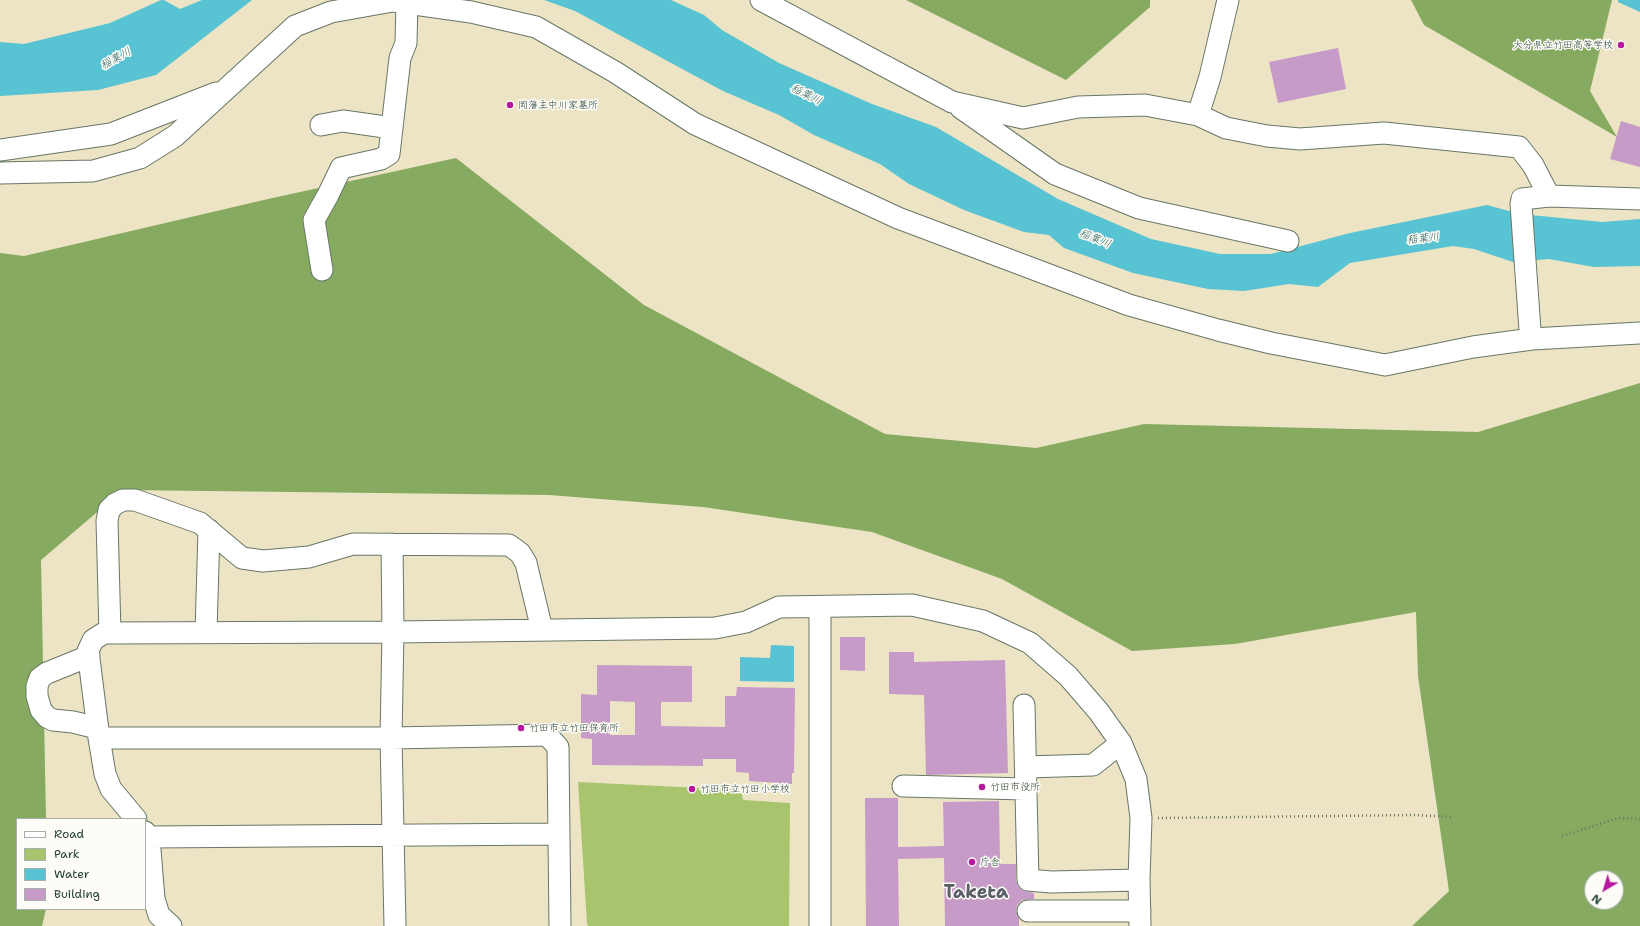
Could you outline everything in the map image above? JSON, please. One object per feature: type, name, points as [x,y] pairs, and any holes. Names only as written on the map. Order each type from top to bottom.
[{"type":"street","points":[[761,0],[952,102],[1062,177],[1140,208],[1288,241]]},
{"type":"street","points":[[1198,115],[1210,77],[1228,0]]},
{"type":"street","points":[[0,173],[93,171],[140,158],[175,136],[230,87],[294,26],[331,12],[393,1],[471,12],[536,27],[615,72],[695,124],[898,218],[1128,304],[1218,330],[1264,341],[1385,365],[1531,335],[1640,333]]},
{"type":"street","points":[[322,270],[314,220],[341,168],[381,159],[389,154],[400,58],[406,43],[407,3]]},
{"type":"street","points":[[0,150],[111,134],[230,87]]},
{"type":"street","points":[[952,102],[1022,118],[1078,107],[1145,105],[1198,115],[1226,128],[1267,136],[1300,138],[1384,133],[1519,147],[1533,165],[1548,196]]},
{"type":"street","points":[[321,125],[343,121],[392,128]]},
{"type":"street","points":[[1531,335],[1522,198],[1548,196],[1640,199]]},
{"type":"street","points":[[110,633],[107,521],[112,506],[123,500],[135,500],[200,523],[242,558],[263,561],[309,557],[353,544],[508,544],[520,553],[526,563],[542,630]]},
{"type":"street","points":[[206,632],[209,530]]},
{"type":"street","points":[[392,544],[393,632],[391,738],[395,926]]},
{"type":"street","points":[[135,818],[111,789],[105,774],[98,733],[88,652],[93,640],[104,633],[393,632],[715,628],[746,622],[779,607],[912,605],[983,621],[1030,643],[1068,676],[1099,712],[1121,743],[1136,779],[1141,818],[1140,918],[1051,910],[1028,911]]},
{"type":"street","points":[[820,607],[820,926]]},
{"type":"street","points":[[89,656],[47,673],[40,678],[37,686],[37,696],[41,710],[47,717],[98,733],[391,738],[547,735],[558,747],[560,926]]},
{"type":"street","points":[[1024,705],[1028,880],[1051,882],[1140,880]]},
{"type":"street","points":[[1026,767],[1093,765],[1121,743]]},
{"type":"street","points":[[903,786],[1026,788]]},
{"type":"street","points":[[171,926],[159,914],[154,899],[147,834],[558,834]]},
{"type":"street","points":[[1051,882],[1051,910]]},
{"type":"path","points":[[1141,818],[1414,815],[1452,817]]},
{"type":"path","points":[[1562,836],[1619,818],[1640,819]]},
{"type":"green space","points":[[906,0],[1150,0],[1150,7],[1066,80]]},
{"type":"green space","points":[[1411,0],[1612,0],[1590,91],[1617,137],[1424,25]]},
{"type":"green space","points":[[456,158],[644,305],[885,434],[1036,448],[1144,424],[1478,432],[1640,383],[1640,926],[1412,926],[1449,891],[1418,676],[1416,612],[1235,644],[1132,651],[1002,579],[872,532],[703,507],[549,495],[123,490],[41,560],[46,818],[16,818],[16,910],[46,910],[42,926],[0,926],[0,253],[24,256],[268,199]]},
{"type":"green space","points":[[578,782],[741,790],[743,800],[790,803],[789,926],[588,926]]},
{"type":"water","name":"稲葉川","points":[[164,0],[180,9],[202,0],[252,0],[156,75],[98,90],[0,96],[0,42],[24,44],[110,23]]},
{"type":"water","name":"稲葉川","points":[[544,0],[671,0],[704,15],[722,30],[779,63],[872,104],[936,127],[1058,199],[1151,239],[1220,254],[1271,254],[1350,233],[1487,205],[1520,214],[1602,222],[1640,219],[1640,266],[1594,267],[1549,259],[1513,262],[1474,249],[1453,246],[1350,263],[1318,287],[1289,284],[1244,291],[1208,289],[1133,273],[1064,248],[1049,235],[1024,232],[964,210],[909,184],[880,164],[814,135],[779,115],[723,91],[575,11]]},
{"type":"water","points":[[1618,0],[1640,0],[1640,12],[1618,2]]},
{"type":"water","points":[[771,645],[794,646],[794,682],[740,681],[740,657],[770,658]]},
{"type":"building","points":[[1338,48],[1346,89],[1278,103],[1269,62]]},
{"type":"building","points":[[1621,121],[1640,127],[1640,167],[1610,159]]},
{"type":"building","points":[[840,637],[865,637],[865,671],[840,670]]},
{"type":"building","points":[[889,652],[914,652],[914,662],[1005,660],[1008,773],[926,775],[924,695],[889,694]]},
{"type":"building","points":[[597,665],[692,666],[692,702],[661,702],[661,726],[725,727],[725,696],[736,696],[737,687],[795,688],[794,773],[792,773],[792,784],[749,781],[749,773],[736,772],[736,759],[703,759],[703,766],[592,765],[592,739],[581,738],[581,694],[597,695]],"holes":[[[610,701],[635,702],[635,735],[610,735]]]},
{"type":"building","name":"庁舎","points":[[865,798],[898,798],[898,847],[944,846],[943,802],[999,801],[1000,864],[1016,864],[1016,880],[1018,886],[1022,890],[1034,893],[1034,899],[1022,900],[1017,905],[1016,911],[1019,918],[1019,926],[945,926],[944,858],[898,859],[899,926],[866,926]]},
{"type":"place","name":"大分県立竹田高等学校","points":[[1621,45]]},
{"type":"place","name":"岡藩主中川家墓所","points":[[510,105]]},
{"type":"place","name":"竹田市立竹田保育所","points":[[521,728]]},
{"type":"place","name":"竹田市役所","points":[[982,787]]},
{"type":"place","name":"竹田市立竹田小学校","points":[[692,789]]},
{"type":"place","name":"庁舎","points":[[972,862]]},
{"type":"district","name":"Taketa","points":[[976,893]]}]
